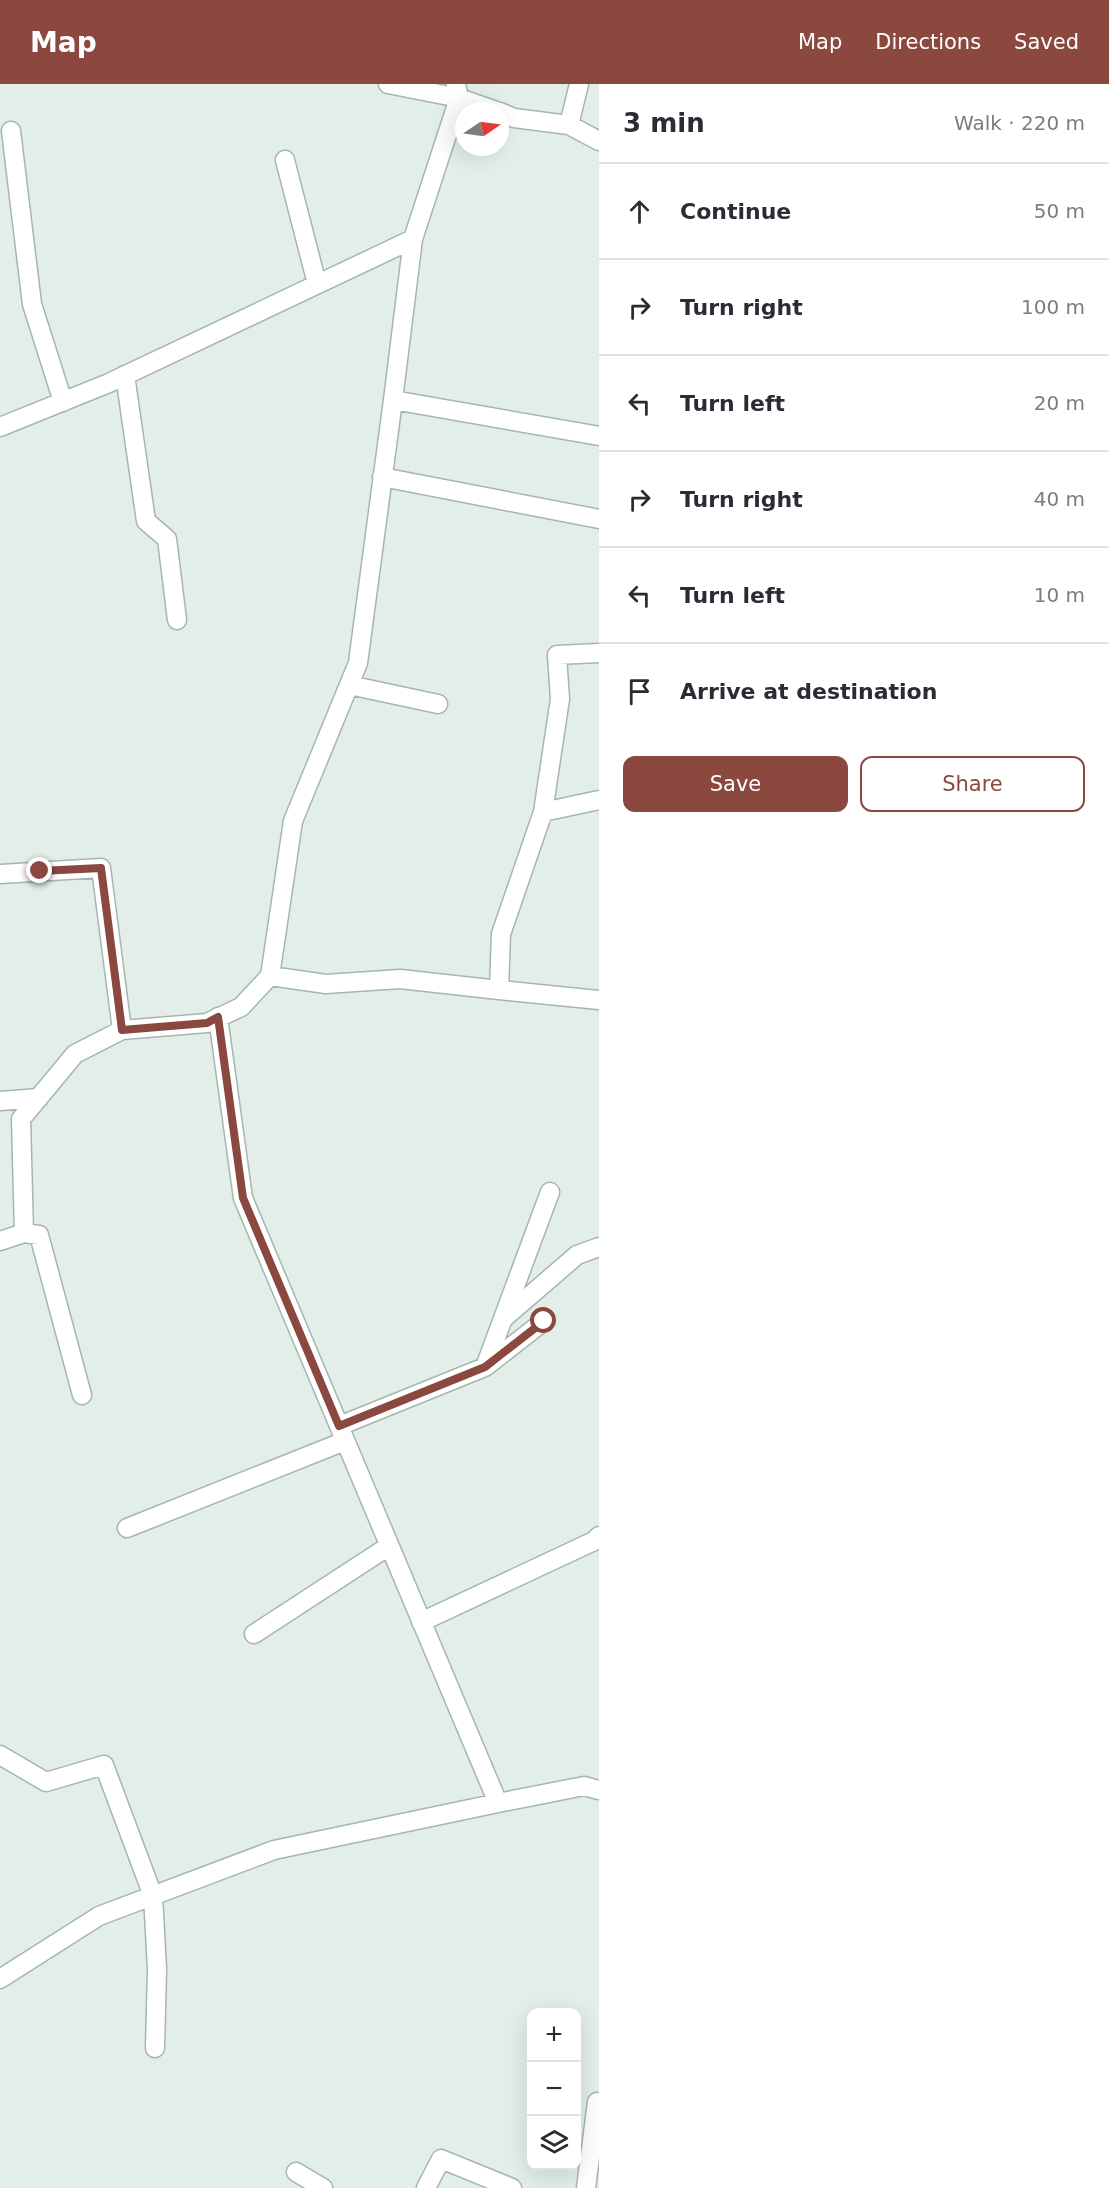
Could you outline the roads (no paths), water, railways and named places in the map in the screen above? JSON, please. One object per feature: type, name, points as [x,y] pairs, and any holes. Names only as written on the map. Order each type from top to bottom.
[{"type":"street","points":[[388,84],[457,91],[478,102]]},
{"type":"street","points":[[569,125],[579,84]]},
{"type":"street","points":[[24,1233],[21,1119],[75,1054],[122,1030],[207,1023],[241,1006],[270,976],[293,821],[358,663],[413,239],[457,91]]},
{"type":"street","points":[[509,116],[569,125],[599,141]]},
{"type":"street","points":[[11,131],[33,304],[63,402]]},
{"type":"street","points":[[285,160],[317,284]]},
{"type":"street","points":[[0,427],[125,375],[413,239]]},
{"type":"street","points":[[125,375],[146,521],[167,539],[177,620]]},
{"type":"street","points":[[393,400],[599,436]]},
{"type":"street","points":[[382,477],[599,519]]},
{"type":"street","points":[[499,990],[501,934],[543,812],[560,699],[557,655],[599,653]]},
{"type":"street","points":[[349,685],[438,704]]},
{"type":"street","points":[[543,812],[599,800]]},
{"type":"street","points":[[0,873],[101,868],[122,1030]]},
{"type":"street","points":[[270,976],[326,984],[400,979],[599,1000]]},
{"type":"street","points":[[218,1017],[243,1198],[498,1803]]},
{"type":"street","points":[[0,1101],[39,1098]]},
{"type":"street","points":[[485,1367],[550,1192]]},
{"type":"street","points":[[0,1241],[24,1233],[39,1235],[82,1395]]},
{"type":"street","points":[[503,1319],[577,1255],[599,1247]]},
{"type":"street","points":[[127,1528],[342,1434],[485,1367],[544,1321]]},
{"type":"street","points":[[421,1622],[594,1541],[599,1536]]},
{"type":"street","points":[[254,1634],[389,1546]]},
{"type":"street","points":[[0,1755],[46,1782],[104,1765],[153,1896],[157,1970],[155,2048]]},
{"type":"street","points":[[0,1979],[99,1916],[274,1850],[584,1786],[599,1790]]},
{"type":"street","points":[[586,2188],[597,2102]]},
{"type":"street","points":[[426,2188],[441,2159],[512,2188]]},
{"type":"street","points":[[296,2172],[323,2188]]}]
